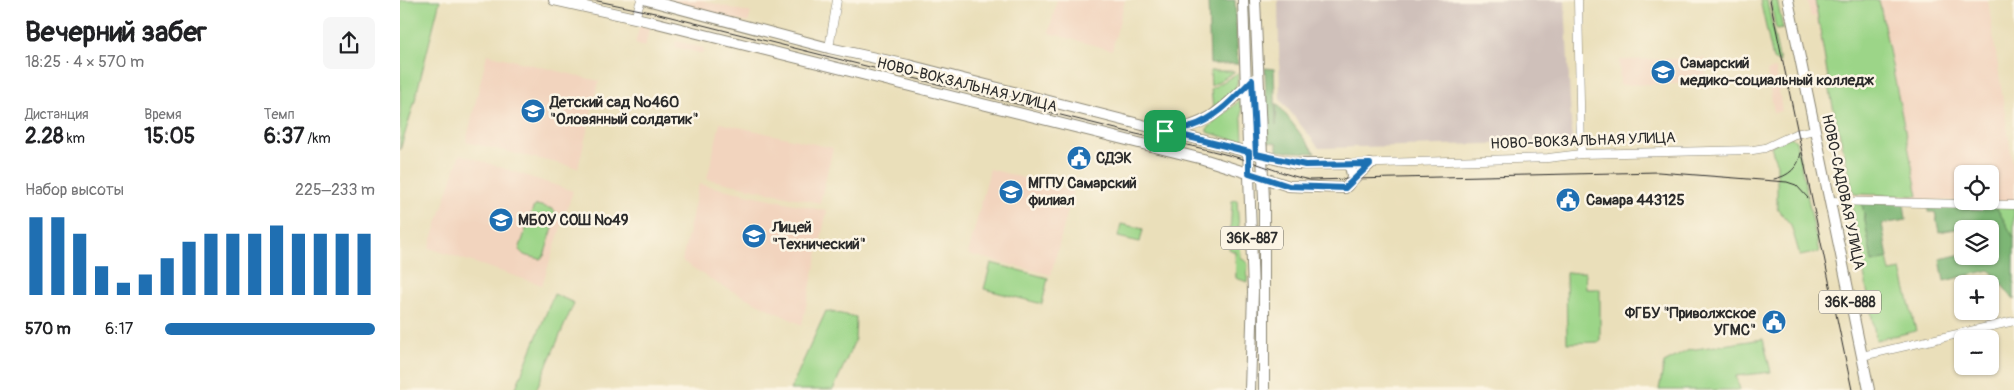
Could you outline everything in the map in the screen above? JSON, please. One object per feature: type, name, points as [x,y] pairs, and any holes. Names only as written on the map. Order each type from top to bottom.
[{"type":"main road","name":"НОВО-ВОКЗАЛЬНАЯ УЛИЦА","points":[[554,0],[635,18],[1203,159],[1289,186],[1345,188],[1351,181]]},
{"type":"main road","name":"НОВО-ВОКЗАЛЬНАЯ УЛИЦА","points":[[648,0],[829,48],[908,65],[1256,154],[1305,165],[1348,164]]},
{"type":"main road","name":"36К-887","points":[[1243,0],[1256,154]]},
{"type":"main road","name":"36К-887","points":[[1249,83],[1250,0]]},
{"type":"main road","name":"36К-887","points":[[1255,0],[1256,154],[1265,365],[1264,390]]},
{"type":"main road","name":"НОВО-САДОВАЯ УЛИЦА","points":[[1788,0],[1869,390]]},
{"type":"main road","points":[[1165,131],[1193,126],[1206,121],[1249,83]]},
{"type":"main road","points":[[1348,164],[1352,172],[1351,181]]},
{"type":"main road","points":[[1351,181],[1369,164]]},
{"type":"main road","name":"36К-887","points":[[1250,390],[1257,176]]},
{"type":"main road","name":"36К-887","points":[[1257,176],[1257,390]]},
{"type":"street","points":[[635,18],[641,0]]},
{"type":"street","points":[[829,48],[837,0]]},
{"type":"street","points":[[1578,0],[1581,154]]},
{"type":"street","name":"НОВО-ВОКЗАЛЬНАЯ УЛИЦА","points":[[1348,164],[1548,158],[1581,154],[1753,150],[1765,148],[1795,134],[1815,130]]},
{"type":"street","points":[[1830,201],[2014,205]]},
{"type":"street","points":[[1862,356],[2014,321]]},
{"type":"shaded area","points":[[663,0],[701,0],[751,13],[748,23]]},
{"type":"shaded area","points":[[1057,0],[1125,0],[1112,50],[1049,33]]},
{"type":"shaded area","points":[[1278,0],[1565,0],[1572,142],[1319,148],[1280,99]]},
{"type":"shaded area","points":[[1807,0],[1988,0],[2014,173],[2014,202],[1999,201],[1999,165],[1954,165],[1954,201],[1850,198],[1816,16],[1811,17]]},
{"type":"shaded area","points":[[640,24],[650,27],[645,47],[635,44]]},
{"type":"shaded area","points":[[676,41],[704,48],[703,54],[675,47]]},
{"type":"shaded area","name":"Детский сад №460 \"Оловянный солдатик\"","points":[[487,54],[599,81],[578,168],[466,142]]},
{"type":"shaded area","name":"Самарский медико-социальный колледж","points":[[1705,58],[1706,83],[1620,85],[1619,60]]},
{"type":"shaded area","points":[[1776,69],[1782,111],[1774,113],[1767,71]]},
{"type":"shaded area","points":[[720,123],[833,148],[820,203],[707,179]]},
{"type":"shaded area","name":"МБОУ СОШ №49","points":[[460,154],[573,191],[542,285],[429,248]]},
{"type":"shaded area","points":[[990,169],[1073,191],[1051,275],[968,254]]},
{"type":"shaded area","name":"Лицей \"Технический\"","points":[[699,184],[827,211],[802,325],[718,284],[682,261]]},
{"type":"green space","points":[[400,0],[440,0],[414,104],[400,150]]},
{"type":"green space","points":[[1208,0],[1235,0],[1238,64],[1210,64]]},
{"type":"green space","points":[[1760,0],[1767,0],[1780,63],[1773,59]]},
{"type":"green space","points":[[1770,0],[1777,0],[1783,29],[1776,30]]},
{"type":"green space","points":[[1815,0],[1879,0],[1918,196],[1854,194],[1832,102]]},
{"type":"green space","points":[[1265,68],[1274,69],[1276,125],[1277,103],[1315,153],[1277,151],[1277,143],[1267,142]]},
{"type":"green space","points":[[1210,71],[1234,71],[1234,72],[1211,86]]},
{"type":"green space","points":[[1238,73],[1238,80],[1234,90],[1213,109],[1211,89]]},
{"type":"green space","points":[[1240,100],[1243,140],[1241,142],[1207,132],[1207,129]]},
{"type":"green space","points":[[1790,136],[1796,141],[1819,252],[1800,256],[1791,225],[1777,208],[1777,165],[1771,146]]},
{"type":"green space","points":[[1237,200],[1241,257],[1248,264],[1247,282],[1236,278],[1235,252],[1229,249],[1232,201]]},
{"type":"green space","points":[[1851,201],[1862,202],[1872,262],[1887,258],[1890,272],[1901,270],[1916,331],[1876,340]]},
{"type":"green space","points":[[1862,202],[1904,203],[1906,220],[1882,224],[1888,258],[1872,262]]},
{"type":"green space","points":[[1928,203],[1954,204],[1954,210],[1998,210],[2014,238],[2014,300],[1999,281],[1999,275],[1994,275],[1990,270],[1969,275],[1954,275],[1954,279],[1944,281],[1940,259],[1954,256],[1954,265],[1999,265],[1999,220],[1954,220],[1954,229],[1939,232],[1935,212],[1928,212]]},
{"type":"green space","points":[[537,205],[553,209],[557,215],[544,256],[540,259],[524,255],[519,250],[533,208]]},
{"type":"green space","points":[[1999,205],[2014,205],[2014,238],[1998,210]]},
{"type":"green space","points":[[1121,224],[1143,229],[1140,242],[1118,237]]},
{"type":"green space","points":[[991,263],[1048,278],[1042,304],[984,289]]},
{"type":"green space","points":[[1585,272],[1586,289],[1600,289],[1600,342],[1567,343],[1566,273]]},
{"type":"green space","points":[[554,294],[574,303],[536,390],[515,390]]},
{"type":"green space","points":[[826,311],[856,317],[855,340],[833,390],[790,390]]},
{"type":"green space","points":[[1763,339],[1771,372],[1736,376],[1740,390],[1659,390],[1664,363],[1689,350]]},
{"type":"tram line","points":[[593,0],[655,13],[1136,134],[1224,154],[1310,180],[1658,172],[1787,182],[1796,185],[1808,198]]},
{"type":"tram line","points":[[1770,0],[1852,390]]},
{"type":"tram line","points":[[1774,179],[1784,176],[1792,170],[1798,163],[1801,153]]},
{"type":"place","name":"Самарский медико-социальный колледж","points":[[1663,72]]},
{"type":"place","name":"Детский сад №460 \"Оловянный солдатик\"","points":[[533,111]]},
{"type":"place","name":"СДЭК","points":[[1079,158]]},
{"type":"place","name":"МГПУ Самарский филиал","points":[[1011,192]]},
{"type":"place","name":"Самара 443125","points":[[1568,200]]},
{"type":"place","name":"МБОУ СОШ №49","points":[[501,220]]},
{"type":"place","name":"Лицей \"Технический\"","points":[[754,236]]},
{"type":"place","name":"ФГБУ \"Приволжское УГМС\"","points":[[1774,322]]},
{"type":"route","points":[[1252,80],[1256,154],[1305,165],[1370,164],[1356,174],[1345,188],[1289,186],[1249,173],[1249,152],[1165,131],[1193,126],[1206,121],[1229,103],[1252,80]]}]
